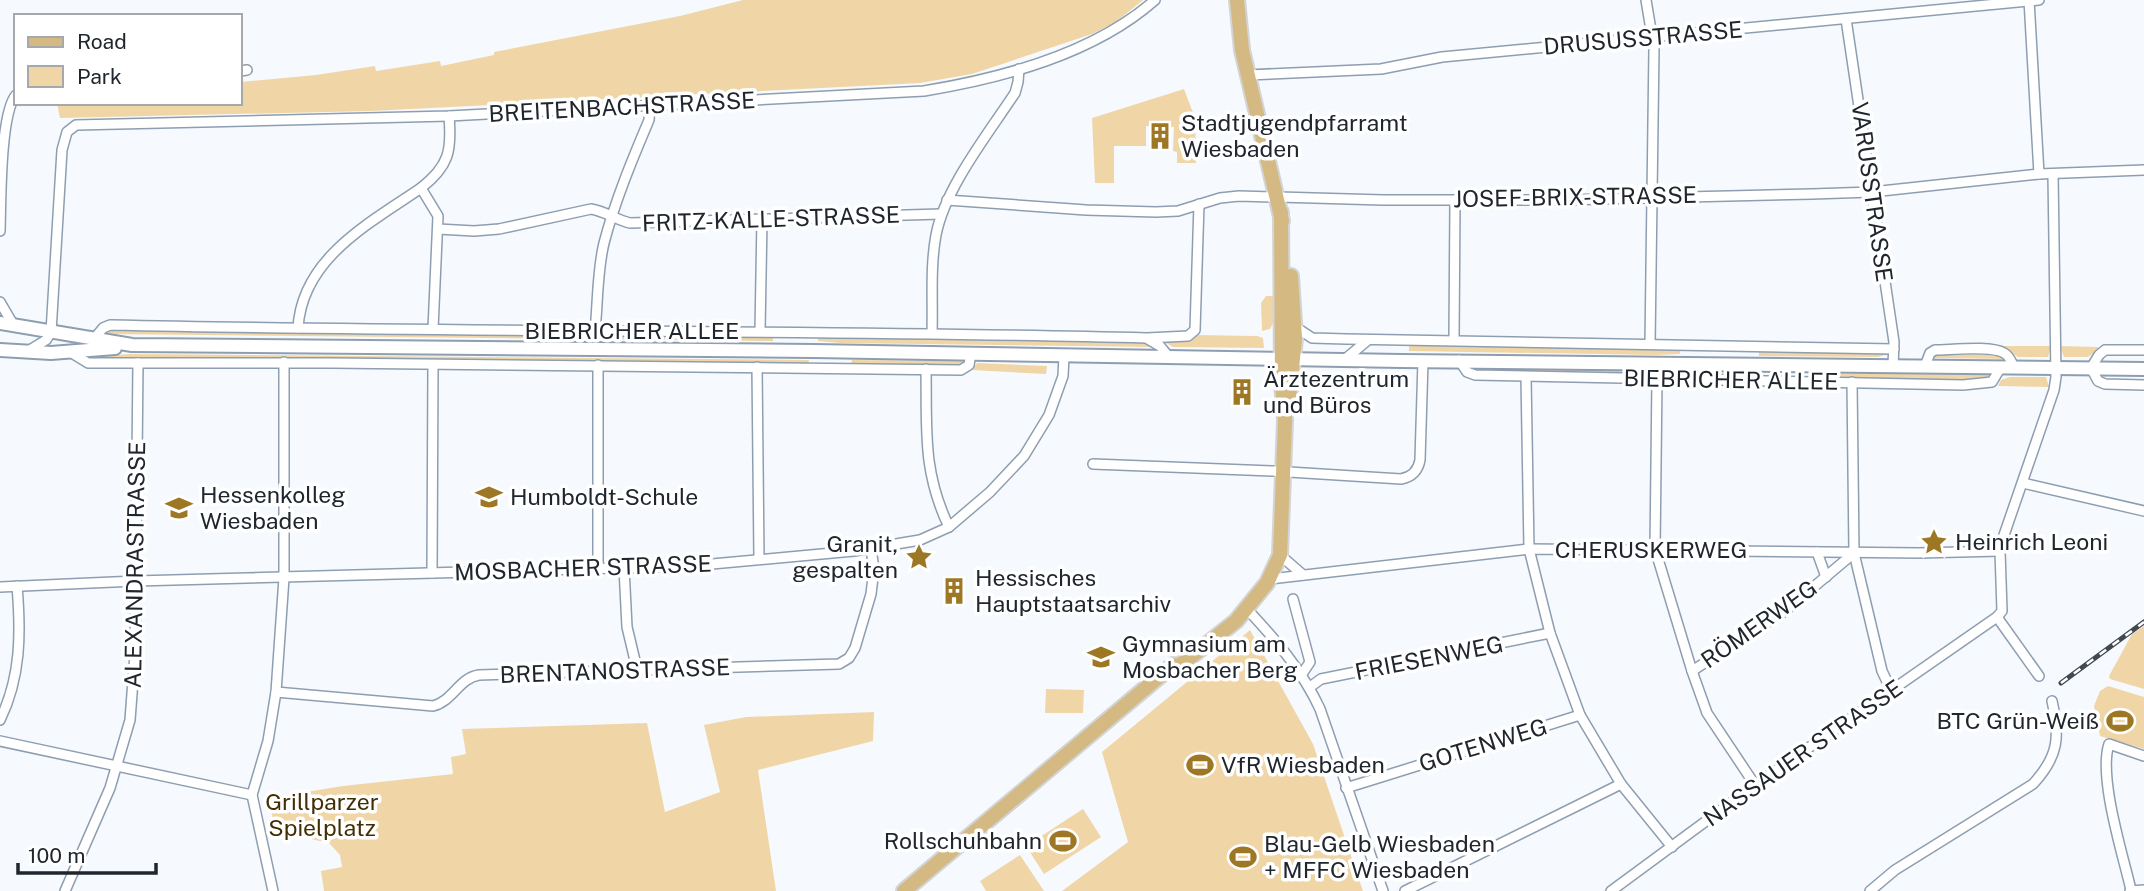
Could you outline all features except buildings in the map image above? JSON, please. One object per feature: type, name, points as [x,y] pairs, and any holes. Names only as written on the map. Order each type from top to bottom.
[{"type":"main road","points":[[1237,0],[1239,34],[1278,197],[1290,276],[1294,325],[1288,359]]},
{"type":"main road","points":[[904,891],[1169,670],[1183,663],[1232,624],[1270,579],[1280,555],[1288,359],[1280,212]]},
{"type":"main road","name":"BIEBRICHER ALLEE","points":[[0,323],[132,345]]},
{"type":"main road","name":"BIEBRICHER ALLEE","points":[[0,350],[70,352],[132,345],[2144,369]]},
{"type":"street","name":"BREITENBACHSTRASSE","points":[[51,332],[62,150],[70,129],[86,124],[449,116],[924,91],[973,82],[1019,69],[1107,35],[1155,0]]},
{"type":"street","points":[[1646,0],[1653,38],[1650,344]]},
{"type":"street","points":[[2029,0],[2039,174]]},
{"type":"street","name":"DRUSUSSTRASSE","points":[[1247,75],[1381,69],[1442,57],[2039,0]]},
{"type":"street","name":"VARUSSTRASSE","points":[[1846,19],[1894,349],[1893,366]]},
{"type":"street","points":[[932,333],[934,245],[942,214],[947,200],[1014,93],[1019,69]]},
{"type":"street","points":[[0,231],[4,134],[9,105],[14,96]]},
{"type":"street","points":[[596,331],[601,261],[618,194],[649,120],[650,107]]},
{"type":"street","points":[[298,328],[304,296],[334,250],[437,175],[446,162],[450,140],[449,116]]},
{"type":"street","name":"JOSEF-BRIX-STRASSE","points":[[1278,197],[1563,200],[1872,192],[2039,174],[2144,170]]},
{"type":"street","points":[[2039,676],[1997,617],[2003,606],[2000,551],[2054,390],[2056,367],[2053,174]]},
{"type":"street","points":[[421,188],[437,214],[433,329]]},
{"type":"street","points":[[947,200],[1156,212],[1178,211],[1230,197],[1278,197]]},
{"type":"street","points":[[1454,340],[1455,200]]},
{"type":"street","name":"BIEBRICHER ALLEE","points":[[94,339],[103,328],[110,325],[932,333],[1147,338],[1188,336],[1195,330],[1199,204]]},
{"type":"street","name":"FRITZ-KALLE-STRASSE","points":[[438,229],[499,229],[592,209],[601,210],[630,223],[942,214]]},
{"type":"street","points":[[760,331],[762,219]]},
{"type":"street","points":[[0,302],[14,326]]},
{"type":"street","name":"BIEBRICHER ALLEE","points":[[1294,325],[1312,338],[1894,349]]},
{"type":"street","points":[[26,352],[46,340],[51,332]]},
{"type":"street","points":[[1147,338],[1160,346],[1169,357]]},
{"type":"street","points":[[1345,360],[1368,340]]},
{"type":"street","points":[[2091,368],[2105,350],[2144,350]]},
{"type":"street","name":"BIEBRICHER ALLEE","points":[[70,352],[85,363],[284,362],[961,370],[969,365],[971,353]]},
{"type":"street","name":"MOSBACHER STRASSE","points":[[0,587],[136,580],[691,566],[871,549],[920,540],[949,527],[990,492],[1024,456],[1049,415],[1063,376],[1064,356]]},
{"type":"street","name":"BIEBRICHER ALLEE","points":[[1459,360],[1470,374],[1526,377],[1963,385],[1989,384],[2007,367]]},
{"type":"street","points":[[1093,464],[1401,479],[1414,473],[1420,460],[1423,361]]},
{"type":"street","points":[[273,891],[253,795],[268,741],[276,692],[284,578],[284,362]]},
{"type":"street","name":"ALEXANDRASTRASSE","points":[[65,891],[118,765],[134,689],[138,363]]},
{"type":"street","points":[[432,573],[433,365]]},
{"type":"street","points":[[598,365],[598,569]]},
{"type":"street","points":[[757,367],[760,559]]},
{"type":"street","name":"BIEBRICHER ALLEE","points":[[2091,368],[2098,381],[2105,384],[2144,385]]},
{"type":"street","points":[[926,369],[929,474],[937,503],[949,527]]},
{"type":"street","points":[[1526,377],[1529,549],[1550,634],[1580,715],[1621,784],[1672,847]]},
{"type":"street","points":[[1657,379],[1655,549],[1707,713],[1755,785]]},
{"type":"street","points":[[1852,382],[1854,552],[1882,671],[1891,690]]},
{"type":"street","points":[[2023,483],[2144,511]]},
{"type":"street","name":"BRENTANOSTRASSE","points":[[276,692],[433,706],[443,702],[467,678],[475,675],[834,665],[845,662],[855,648],[873,587],[871,549]]},
{"type":"street","name":"CHERUSKERWEG","points":[[1270,579],[1529,549],[2000,551]]},
{"type":"street","name":"RÖMERWEG","points":[[1817,552],[1826,577]]},
{"type":"street","name":"RÖMERWEG","points":[[1692,671],[1785,611],[1854,552]]},
{"type":"street","points":[[1280,555],[1303,575]]},
{"type":"street","points":[[624,568],[627,627],[637,669]]},
{"type":"street","points":[[0,720],[13,686],[19,651],[17,586]]},
{"type":"street","points":[[1293,599],[1310,662],[1302,674]]},
{"type":"street","points":[[1246,608],[1310,687],[1325,721],[1383,891]]},
{"type":"street","name":"NASSAUER STRASSE","points":[[1611,891],[1755,785],[1997,617]]},
{"type":"street","name":"FRIESENWEG","points":[[1310,687],[1321,680],[1550,634]]},
{"type":"street","points":[[1870,891],[1895,870],[2033,784],[2055,752],[2057,725],[2052,701]]},
{"type":"street","name":"GOTENWEG","points":[[1346,788],[1580,715]]},
{"type":"street","points":[[0,741],[253,795]]},
{"type":"street","points":[[2144,756],[2109,744],[2106,753],[2108,786],[2130,891],[2144,890]]},
{"type":"street","points":[[1405,891],[1621,784]]},
{"type":"green space","points":[[743,0],[1143,0],[1116,22],[1092,34],[972,74],[920,83],[372,111],[60,118],[57,105],[242,105],[242,82],[375,66],[376,71],[440,61],[441,66],[494,55],[494,52],[680,16]]},
{"type":"green space","points":[[1184,89],[1195,118],[1196,163],[1177,163],[1177,152],[1173,151],[1174,127],[1146,126],[1146,146],[1114,146],[1114,183],[1095,183],[1092,118]]},
{"type":"green space","points":[[1266,296],[1273,296],[1273,323],[1270,329],[1262,331],[1261,303]]},
{"type":"green space","points":[[108,328],[773,334],[773,341],[104,334]]},
{"type":"green space","points":[[818,334],[1146,341],[1153,347],[840,343],[818,341]]},
{"type":"green space","points":[[1196,335],[1257,336],[1263,338],[1264,348],[1173,347],[1161,340]]},
{"type":"green space","points":[[1409,345],[1657,348],[1680,349],[1680,354],[1409,351]]},
{"type":"green space","points":[[2002,346],[2051,346],[2048,357],[2018,357]]},
{"type":"green space","points":[[2060,346],[2098,347],[2098,350],[2088,357],[2064,357]]},
{"type":"green space","points":[[1759,350],[1880,351],[1888,354],[1878,357],[1759,356]]},
{"type":"green space","points":[[1938,351],[1998,353],[2006,359],[1932,358]]},
{"type":"green space","points":[[130,354],[809,360],[808,365],[86,361],[85,357]]},
{"type":"green space","points":[[852,360],[967,361],[961,367],[851,364]]},
{"type":"green space","points":[[977,363],[1047,366],[1046,374],[972,370]]},
{"type":"green space","points":[[1470,368],[1747,371],[1747,377],[1480,372]]},
{"type":"green space","points":[[1813,374],[1993,374],[1992,378],[1977,380],[1813,378]]},
{"type":"green space","points":[[2010,377],[2046,377],[2049,387],[1998,386],[2001,380]]},
{"type":"green space","name":"BTC Grün-Weiß","points":[[2144,626],[2144,689],[2110,679],[2109,676],[2132,634]]},
{"type":"green space","points":[[1250,630],[1313,744],[1363,891],[1062,891],[1128,842],[1102,752]]},
{"type":"green space","name":"BTC Grün-Weiß","points":[[2108,686],[2144,697],[2144,749],[2100,736],[2094,706],[2100,691]]},
{"type":"green space","points":[[1046,689],[1084,690],[1083,713],[1045,713]]},
{"type":"green space","name":"Grillparzer Spielplatz","points":[[874,712],[873,741],[758,770],[776,891],[324,891],[321,871],[342,867],[340,855],[329,843],[275,831],[269,798],[343,786],[453,774],[451,757],[466,754],[462,729],[647,723],[665,812],[720,792],[704,725],[746,717]]},
{"type":"green space","name":"Rollschuhbahn","points":[[1083,809],[1101,837],[1044,874],[1026,846]]},
{"type":"green space","points":[[1020,855],[1044,891],[986,891],[980,881]]},
{"type":"railway","points":[[2061,683],[2144,622]]},
{"type":"place","name":"Stadtjugendpfarramt Wiesbaden","points":[[1160,136]]},
{"type":"place","name":"Ärztezentrum und Büros","points":[[1242,392]]},
{"type":"place","name":"Humboldt-Schule","points":[[489,497]]},
{"type":"place","name":"Hessenkolleg Wiesbaden","points":[[179,508]]},
{"type":"place","name":"Heinrich Leoni","points":[[1934,542]]},
{"type":"place","name":"Granit, gespalten","points":[[919,557]]},
{"type":"place","name":"Hessisches Hauptstaatsarchiv","points":[[954,591]]},
{"type":"place","name":"Gymnasium am Mosbacher Berg","points":[[1101,657]]},
{"type":"place","name":"BTC Grün-Weiß","points":[[2120,721]]},
{"type":"place","name":"VfR Wiesbaden","points":[[1200,765]]},
{"type":"place","name":"Rollschuhbahn","points":[[1063,841]]},
{"type":"place","name":"Blau-Gelb Wiesbaden + MFFC Wiesbaden","points":[[1243,857]]}]
